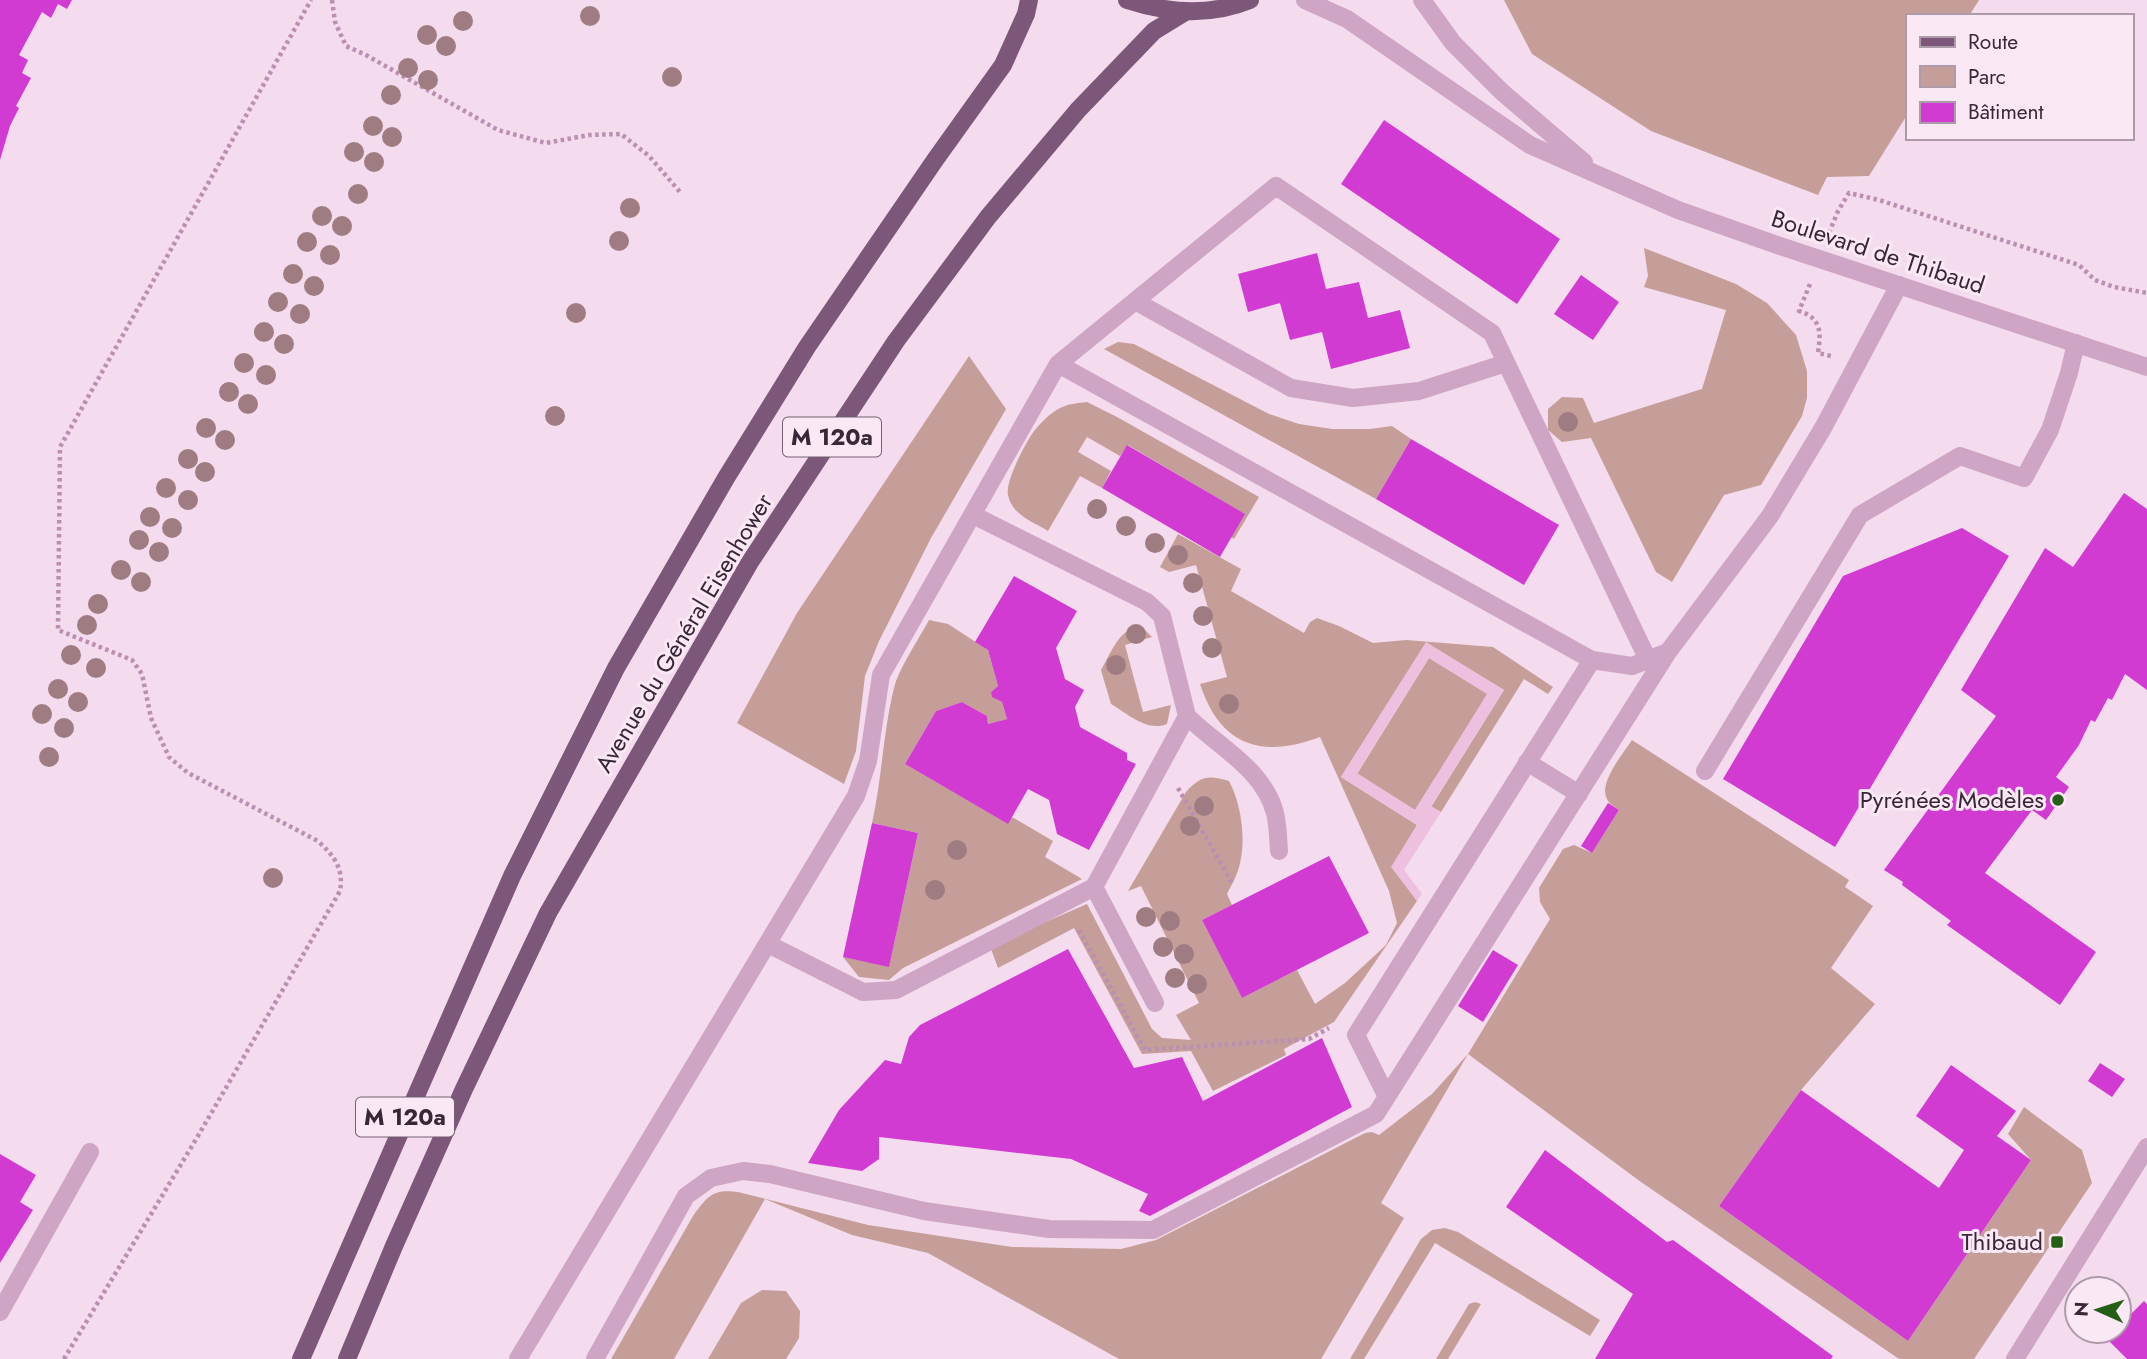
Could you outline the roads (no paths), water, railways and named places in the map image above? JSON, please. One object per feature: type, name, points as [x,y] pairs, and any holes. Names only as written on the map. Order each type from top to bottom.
[{"type":"main road","name":"Avenue du Général Eisenhower","points":[[301,1359],[512,876],[616,668],[726,478],[807,347],[1003,65],[1026,14],[1029,0]]},
{"type":"main road","points":[[1127,0],[1154,8],[1185,12],[1213,10],[1250,0]]},
{"type":"main road","name":"Avenue du Général Eisenhower","points":[[347,1359],[464,1089],[548,914],[750,562],[896,341],[988,216],[1078,110],[1135,50],[1154,31],[1185,12]]},
{"type":"street","name":"Boulevard de Thibaud","points":[[1305,0],[1347,19],[1530,145],[1678,210],[2147,367]]},
{"type":"street","name":"Boulevard de Thibaud","points":[[1422,0],[1453,43],[1502,92],[1598,173]]},
{"type":"street","points":[[519,1359],[856,796],[868,761],[881,675],[1058,364],[1276,186],[1492,333],[1648,660]]},
{"type":"street","points":[[595,1359],[686,1196],[711,1178],[743,1171],[770,1174],[924,1211],[1049,1230],[1153,1230],[1376,1114],[1668,652],[1770,516],[1823,428],[1899,285]]},
{"type":"street","points":[[1135,301],[1291,388],[1353,398],[1419,391],[1506,363]]},
{"type":"street","points":[[1705,771],[1860,515],[1960,456],[2024,478],[2050,430],[2076,343]]},
{"type":"street","points":[[1058,364],[1592,660],[1632,666],[1668,652]]},
{"type":"street","points":[[973,515],[1147,602],[1161,616],[1187,716],[1259,778],[1275,813],[1279,852]]},
{"type":"street","points":[[1387,1097],[1356,1035],[1592,660]]},
{"type":"street","points":[[768,944],[863,992],[896,990],[1094,887],[1187,716]]},
{"type":"street","points":[[1527,762],[1579,794]]},
{"type":"street","points":[[1094,887],[1155,1003]]},
{"type":"street","points":[[2015,1359],[2147,1147]]},
{"type":"street","points":[[0,1312],[90,1152]]},
{"type":"place","name":"Pyrénées Modèles","points":[[2058,800]]},
{"type":"place","name":"Thibaud","points":[[2057,1242]]}]
